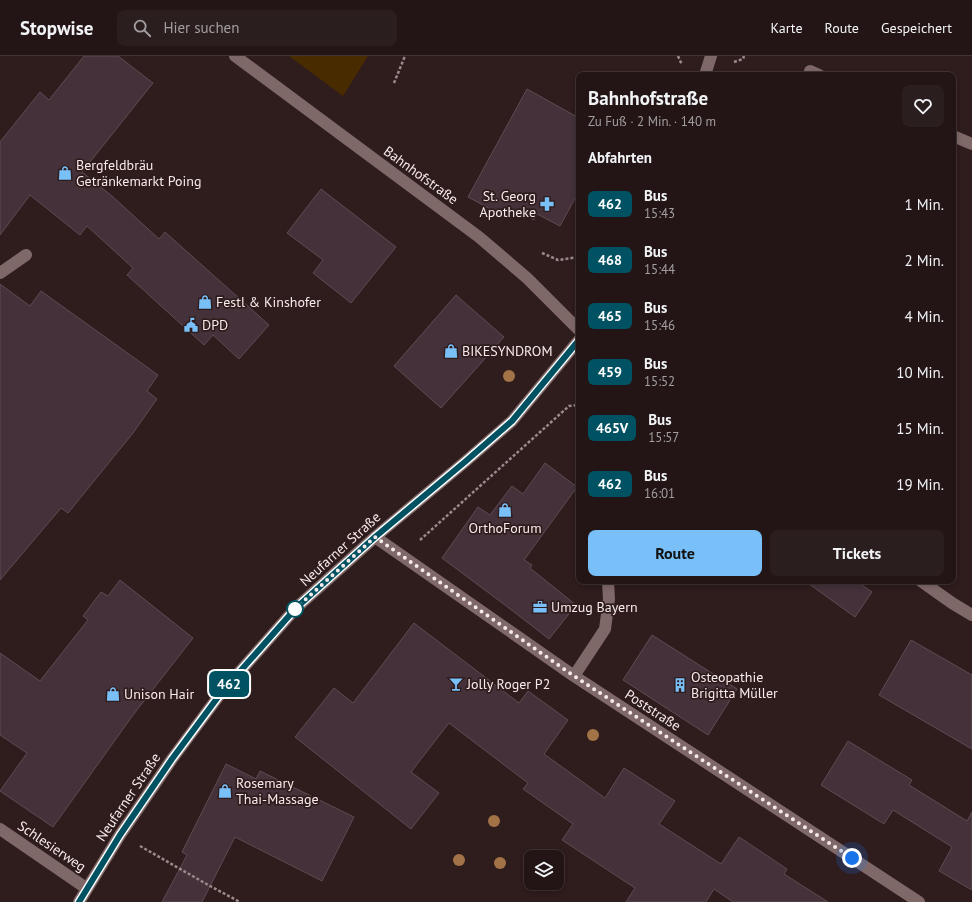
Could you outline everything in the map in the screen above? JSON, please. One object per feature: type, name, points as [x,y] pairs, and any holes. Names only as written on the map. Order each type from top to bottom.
[{"type":"street","name":"Bahnhofstraße","points":[[235,56],[479,236],[527,278],[576,327]]},
{"type":"street","points":[[706,72],[711,56]]},
{"type":"street","points":[[956,137],[972,144]]},
{"type":"street","points":[[0,273],[26,255]]},
{"type":"street","name":"Neufarner Straße","points":[[79,902],[86,888],[120,835],[172,759],[221,693],[296,608],[375,537],[512,421],[576,344]]},
{"type":"street","name":"Poststraße","points":[[375,537],[574,676],[919,902]]},
{"type":"street","points":[[574,676],[605,630],[609,599],[608,584]]},
{"type":"street","points":[[925,584],[972,615]]},
{"type":"street","name":"Schlesierweg","points":[[0,829],[86,888]]},
{"type":"path","points":[[394,83],[404,56]]},
{"type":"path","points":[[542,253],[558,260],[576,257]]},
{"type":"path","points":[[402,556],[569,406],[576,406]]},
{"type":"path","points":[[120,835],[240,902]]},
{"type":"shaded area","points":[[289,56],[368,56],[343,96]]},
{"type":"building","points":[[84,56],[118,56],[153,83],[82,172],[112,196],[159,239],[165,232],[269,325],[239,359],[213,335],[204,345],[127,275],[133,268],[87,226],[80,235],[30,195],[0,235],[0,142],[40,92],[49,100]]},
{"type":"building","points":[[527,89],[576,116],[576,197],[560,226],[537,214],[534,220],[522,213],[505,217],[468,197]]},
{"type":"building","points":[[321,189],[396,247],[351,303],[313,273],[323,260],[287,233]]},
{"type":"building","points":[[0,284],[30,306],[41,291],[158,375],[147,391],[157,399],[133,433],[68,513],[61,508],[0,580]]},
{"type":"building","points":[[456,295],[504,337],[441,408],[394,366]]},
{"type":"building","points":[[545,463],[576,486],[576,488],[524,560],[532,565],[530,568],[576,605],[549,639],[442,558],[478,507],[490,515],[512,486],[523,494]]},
{"type":"building","points":[[120,580],[193,638],[133,715],[53,827],[0,791],[27,753],[0,735],[0,653],[40,681],[88,620],[83,616],[101,592],[108,596]]},
{"type":"building","points":[[809,584],[860,584],[872,592],[855,617]]},
{"type":"building","points":[[414,623],[519,703],[528,691],[568,720],[544,754],[605,798],[624,768],[675,801],[659,824],[721,864],[739,837],[787,869],[784,874],[828,902],[733,902],[714,889],[706,902],[626,902],[635,888],[562,840],[573,824],[523,789],[528,783],[449,723],[411,772],[439,793],[411,829],[295,737],[334,688],[353,703]]},
{"type":"building","name":"Osteopathie Brigitta Müller","points":[[652,635],[737,689],[708,735],[623,680]]},
{"type":"building","points":[[911,640],[972,675],[972,749],[879,695]]},
{"type":"building","points":[[848,741],[912,780],[909,785],[967,821],[972,812],[972,890],[939,871],[952,847],[893,810],[884,824],[821,785]]},
{"type":"building","points":[[226,764],[256,779],[260,771],[354,817],[322,881],[235,837],[202,902],[162,902],[187,855],[182,852]]},
{"type":"bus line","name":"462","points":[[79,902],[86,888],[120,835],[172,759],[221,693],[296,608],[375,537],[512,421],[576,344]]},
{"type":"place","name":"Bergfeldbräu Getränkemarkt Poing","points":[[65,173]]},
{"type":"place","name":"St. Georg Apotheke","points":[[547,204]]},
{"type":"place","name":"Festl & Kinshofer","points":[[205,302]]},
{"type":"place","name":"DPD","points":[[191,325]]},
{"type":"place","name":"BIKESYNDROM","points":[[451,351]]},
{"type":"place","name":"OrthoForum","points":[[505,510]]},
{"type":"place","name":"Umzug Bayern","points":[[540,607]]},
{"type":"place","name":"Jolly Roger P2","points":[[456,684]]},
{"type":"place","name":"Osteopathie Brigitta Müller","points":[[680,685]]},
{"type":"place","name":"Unison Hair","points":[[113,694]]},
{"type":"place","name":"Rosemary Thai-Massage","points":[[225,791]]},
{"type":"route","points":[[295,609],[375,537],[574,676],[852,858]]}]
